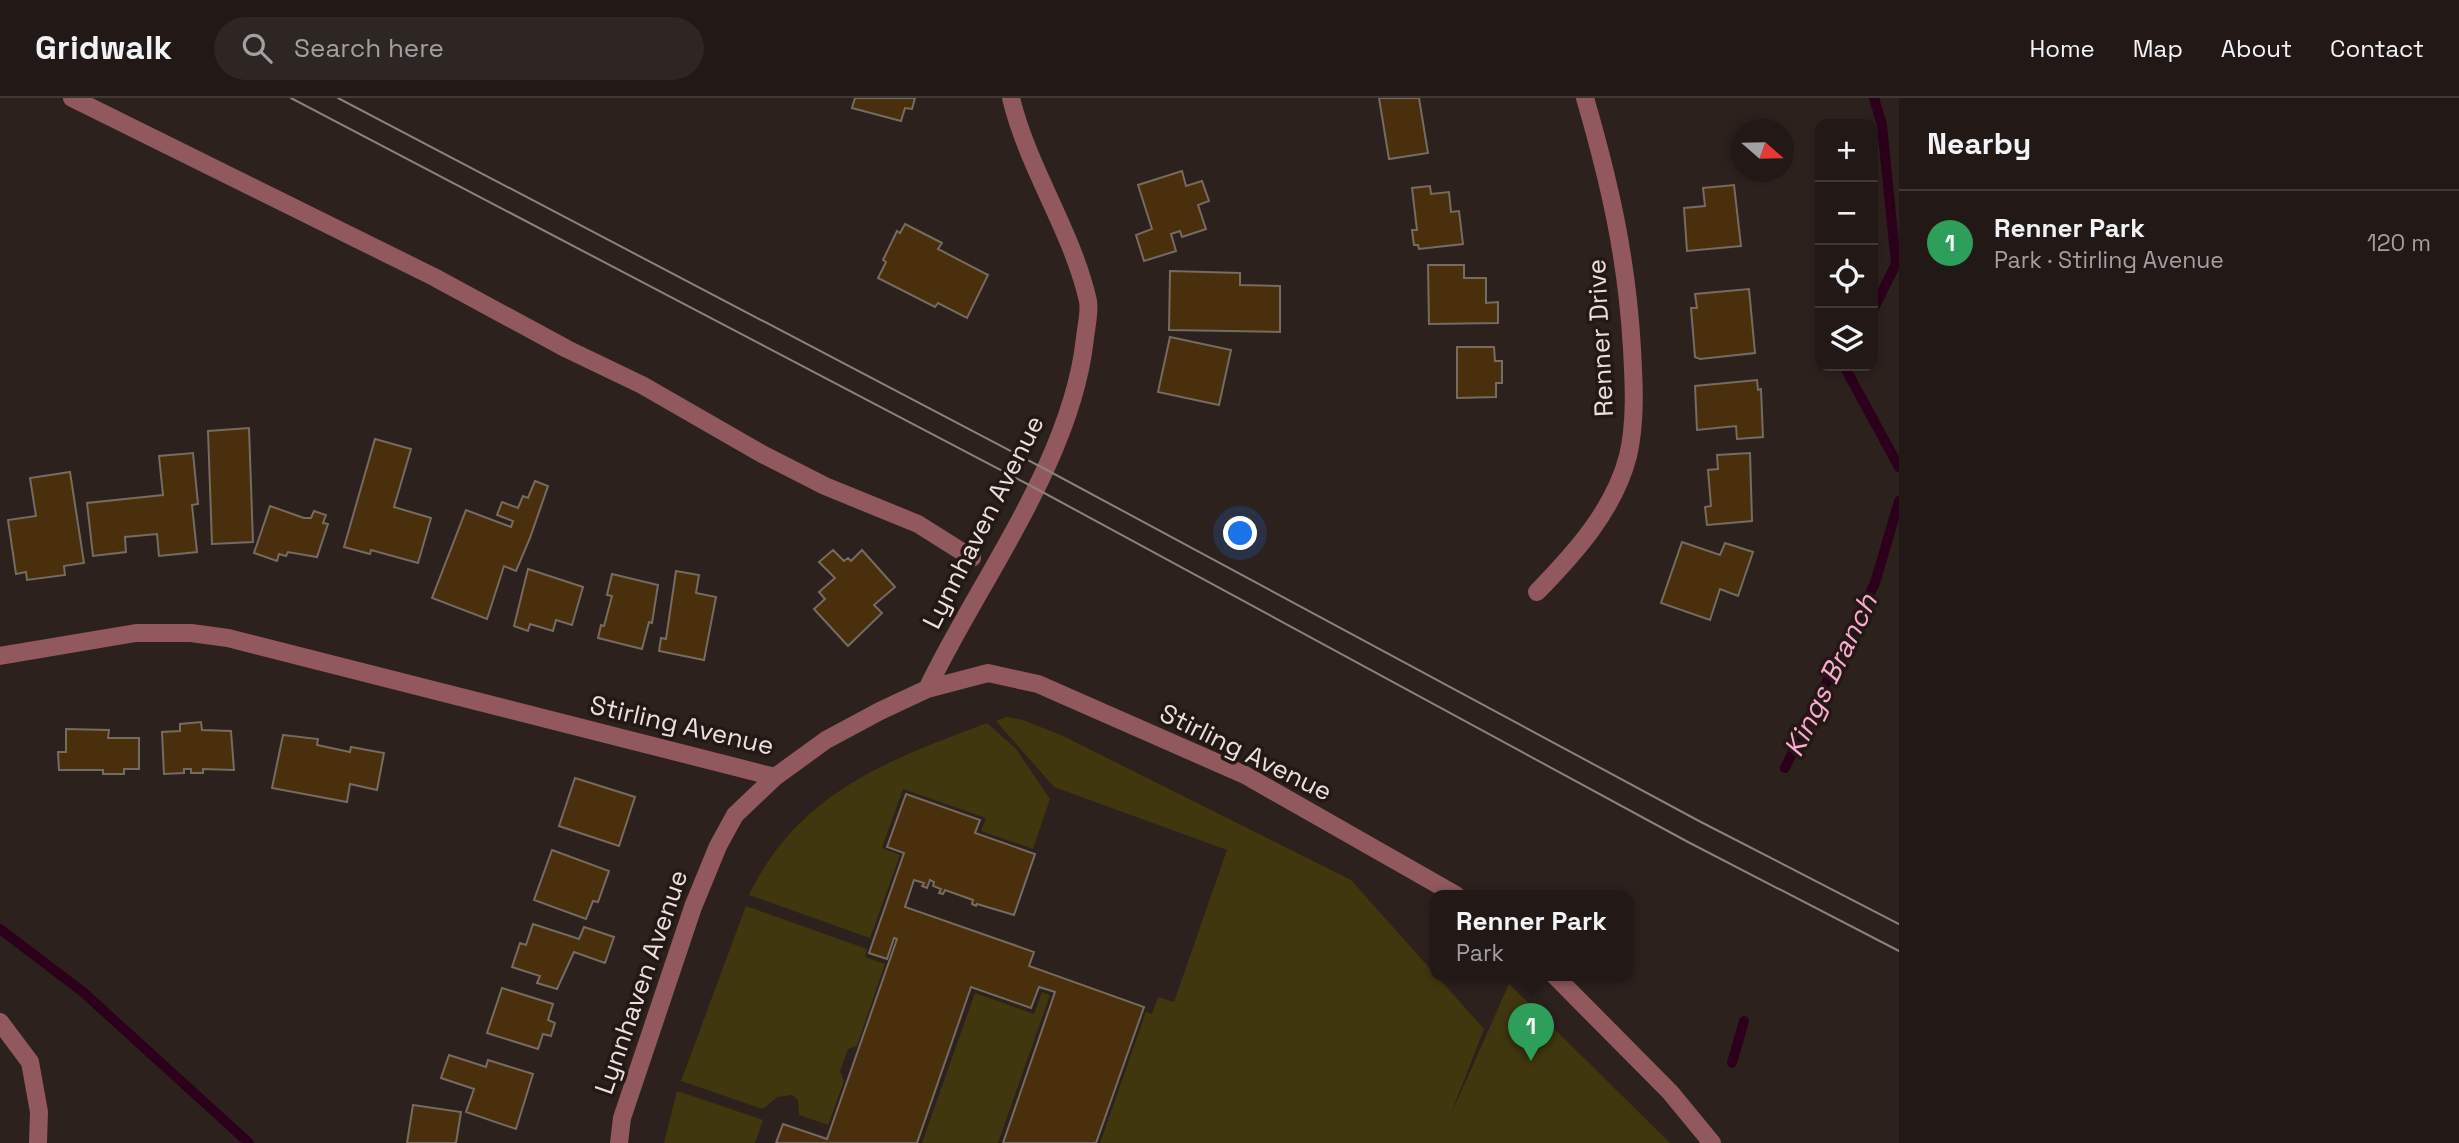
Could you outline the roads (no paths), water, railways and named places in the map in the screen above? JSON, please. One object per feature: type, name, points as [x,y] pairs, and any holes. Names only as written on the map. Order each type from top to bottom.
[{"type":"street","points":[[72,98],[434,277],[567,349],[642,385],[762,454],[825,486],[918,524],[972,558]]},
{"type":"street","name":"Lynnhaven Avenue","points":[[927,689],[1045,469],[1067,418],[1082,366],[1089,304],[1076,259],[1018,127],[1011,98]]},
{"type":"street","name":"Renner Drive","points":[[1537,592],[1581,546],[1605,508],[1628,456],[1635,392],[1629,295],[1616,212],[1585,98]]},
{"type":"street","name":"Stirling Avenue","points":[[0,656],[136,633],[191,633],[228,638],[775,778],[826,740],[927,689],[988,673],[1038,684],[1245,775],[1447,890]]},
{"type":"street","name":"Lynnhaven Avenue","points":[[619,1143],[622,1118],[692,907],[718,846],[735,815],[775,778]]},
{"type":"street","points":[[1560,981],[1670,1093],[1712,1143]]},
{"type":"street","points":[[0,1022],[30,1062],[40,1112],[37,1143]]},
{"type":"waterway","name":"Kings Branch","points":[[1874,98],[1882,125],[1896,264],[1874,308]]},
{"type":"waterway","name":"Kings Branch","points":[[1847,371],[1899,467]]},
{"type":"waterway","name":"Kings Branch","points":[[1785,768],[1875,583],[1899,501]]},
{"type":"waterway","points":[[0,929],[83,992],[249,1143]]},
{"type":"waterway","name":"Kings Branch","points":[[1732,1063],[1744,1021]]},
{"type":"tram line","points":[[291,98],[1035,488],[1688,842],[1899,951]]},
{"type":"tram line","points":[[338,98],[1045,469],[1699,821],[1899,924]]},
{"type":"place","name":"Renner Park","points":[[1531,1061]]}]
